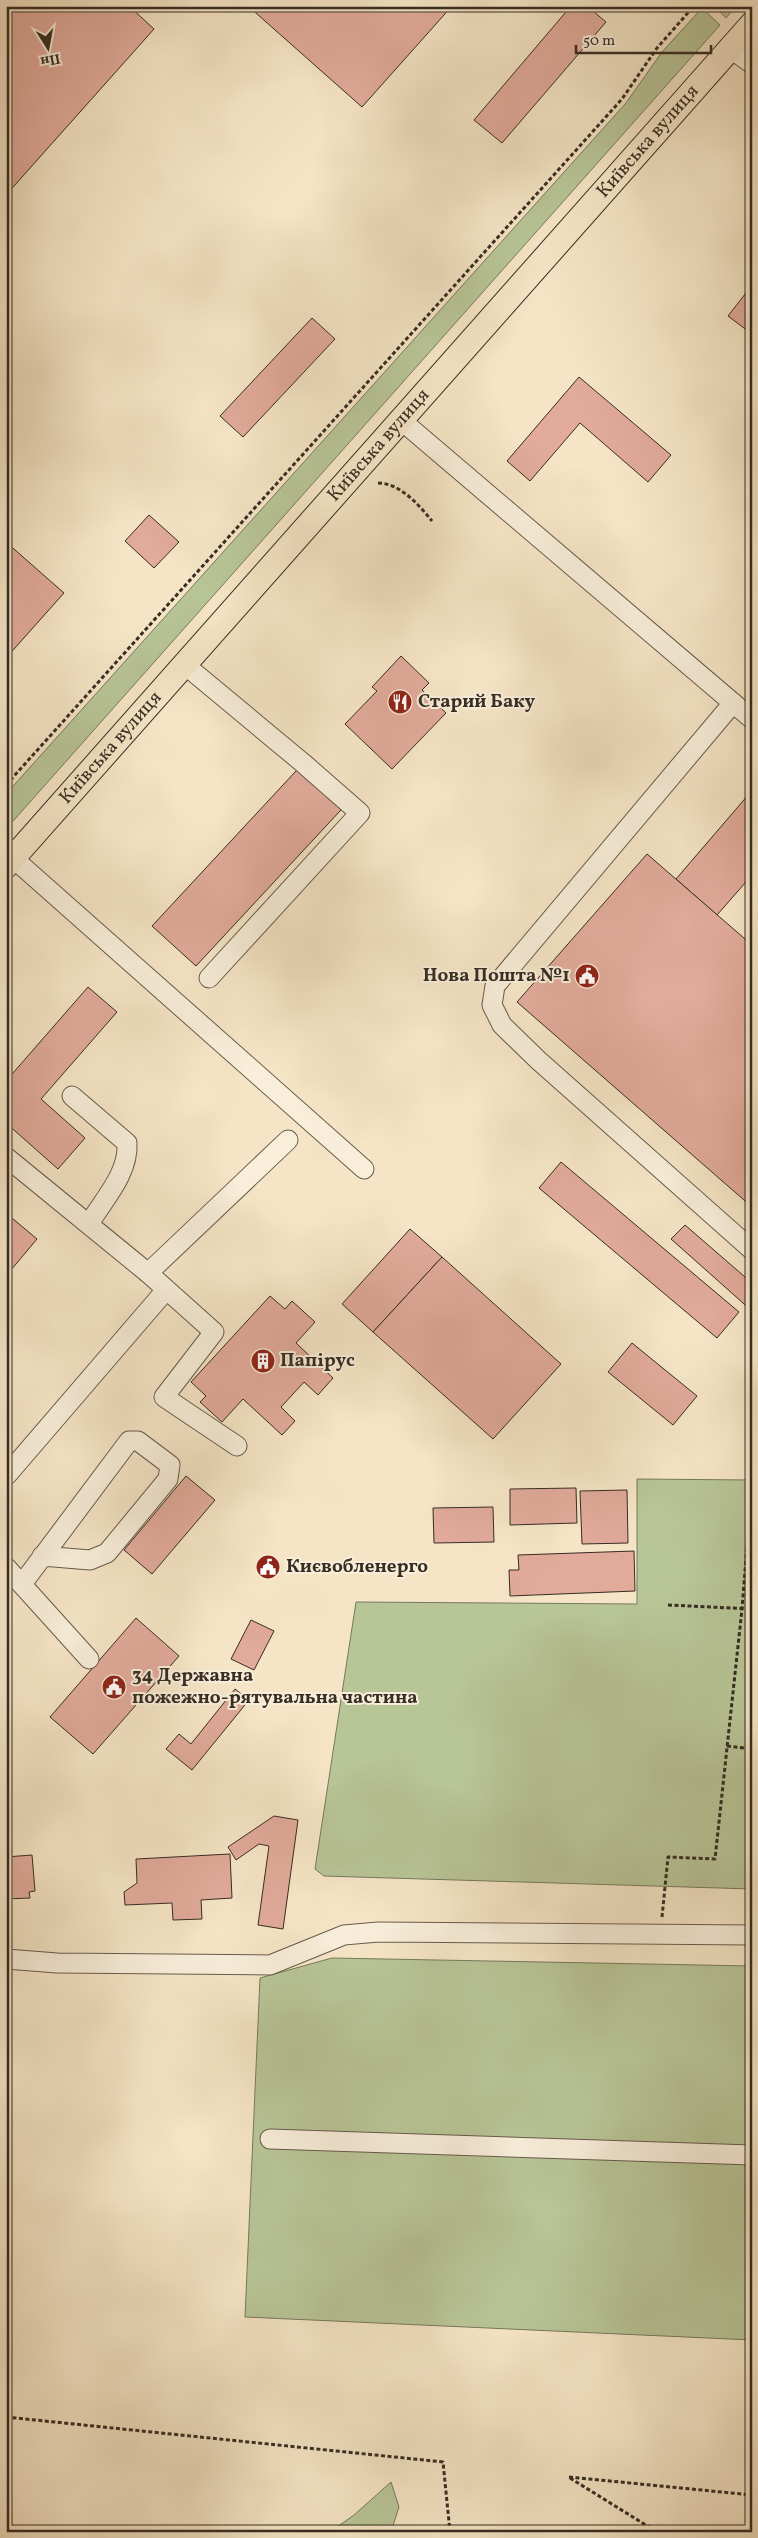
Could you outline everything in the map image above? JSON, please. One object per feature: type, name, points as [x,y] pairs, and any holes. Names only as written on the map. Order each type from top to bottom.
[{"type":"main road","name":"Київська вулиця","points":[[10,862],[752,24]]},
{"type":"lane","points":[[730,48],[752,64]]},
{"type":"lane","points":[[402,421],[752,719]]},
{"type":"lane","points":[[184,665],[268,732],[360,813],[209,978]]},
{"type":"lane","points":[[733,703],[495,986],[492,1005],[502,1025],[538,1060],[752,1250]]},
{"type":"lane","points":[[10,862],[364,1168]]},
{"type":"lane","points":[[72,1096],[127,1143],[128,1157],[124,1168],[89,1224]]},
{"type":"lane","points":[[148,1273],[288,1140]]},
{"type":"lane","points":[[6,1157],[148,1273],[214,1332],[164,1397],[237,1446]]},
{"type":"lane","points":[[7,1475],[166,1290]]},
{"type":"lane","points":[[22,1584],[42,1556],[129,1441],[138,1441],[170,1464],[168,1479],[107,1553],[90,1560],[42,1556]]},
{"type":"lane","points":[[6,1567],[89,1659]]},
{"type":"lane","points":[[6,1959],[57,1963],[270,1965],[284,1962],[344,1935],[378,1932],[752,1935]]},
{"type":"lane","points":[[270,2139],[752,2155]]},
{"type":"path","points":[[6,785],[622,99],[657,48],[694,6]]},
{"type":"path","points":[[378,483],[388,483],[418,504],[432,521]]},
{"type":"path","points":[[660,1933],[668,1857],[715,1859],[742,1609],[751,1494]]},
{"type":"path","points":[[668,1605],[752,1609]]},
{"type":"path","points":[[727,1746],[752,1749]]},
{"type":"path","points":[[6,2417],[443,2462],[450,2532]]},
{"type":"path","points":[[657,2532],[569,2477],[752,2495]]},
{"type":"green space","points":[[714,6],[736,6],[726,18]]},
{"type":"green space","points":[[702,8],[720,25],[6,829],[6,794],[626,103],[662,52]]},
{"type":"green space","points":[[637,1479],[752,1480],[752,1889],[324,1876],[315,1869],[356,1602],[637,1604]]},
{"type":"green space","points":[[332,1958],[752,1966],[752,2340],[245,2317],[260,1978]]},
{"type":"green space","points":[[391,2482],[399,2507],[391,2532],[330,2532],[354,2515]]},
{"type":"building","points":[[6,6],[129,6],[154,29],[6,195]]},
{"type":"building","points":[[248,6],[452,6],[362,107]]},
{"type":"building","points":[[571,6],[587,6],[606,22],[502,143],[474,120]]},
{"type":"building","points":[[749,289],[752,291],[752,334],[728,316]]},
{"type":"building","points":[[312,318],[335,339],[243,437],[220,416]]},
{"type":"building","points":[[579,377],[671,455],[648,482],[580,423],[530,481],[507,461]]},
{"type":"building","points":[[149,515],[179,542],[154,568],[125,541]]},
{"type":"building","points":[[6,542],[64,593],[6,658]]},
{"type":"building","name":"Старий Баку","points":[[401,656],[429,683],[422,690],[446,713],[392,769],[345,724],[377,691],[372,687]]},
{"type":"building","points":[[309,757],[353,797],[196,966],[152,926]]},
{"type":"building","points":[[749,794],[752,797],[752,875],[717,915],[676,879]]},
{"type":"building","points":[[647,854],[752,945],[752,1207],[517,1002]]},
{"type":"building","points":[[88,987],[117,1012],[41,1099],[85,1138],[58,1169],[6,1123],[6,1081]]},
{"type":"building","points":[[561,1162],[739,1312],[717,1338],[539,1188]]},
{"type":"building","points":[[6,1213],[37,1239],[6,1276]]},
{"type":"building","points":[[685,1225],[752,1283],[752,1311],[671,1239]]},
{"type":"building","points":[[410,1229],[442,1257],[373,1332],[342,1304]]},
{"type":"building","points":[[442,1257],[561,1364],[493,1439],[373,1332]]},
{"type":"building","name":"Папірус","points":[[270,1296],[285,1309],[292,1301],[315,1322],[296,1343],[333,1378],[318,1395],[304,1382],[281,1407],[295,1421],[282,1435],[243,1399],[222,1422],[200,1402],[206,1396],[191,1382]]},
{"type":"building","points":[[632,1343],[697,1396],[673,1425],[608,1372]]},
{"type":"building","points":[[186,1476],[215,1500],[152,1574],[124,1550]]},
{"type":"building","points":[[576,1488],[577,1523],[510,1525],[510,1489]]},
{"type":"building","points":[[627,1490],[628,1543],[582,1544],[580,1491]]},
{"type":"building","points":[[493,1507],[494,1542],[434,1543],[433,1508]]},
{"type":"building","points":[[634,1551],[635,1591],[510,1596],[509,1570],[519,1570],[518,1555]]},
{"type":"building","name":"34 Державна пожежно-рятувальна частина","points":[[136,1618],[179,1656],[93,1754],[50,1717]]},
{"type":"building","points":[[251,1620],[274,1631],[254,1670],[231,1659]]},
{"type":"building","points":[[235,1689],[249,1700],[192,1770],[166,1749],[179,1734],[191,1744]]},
{"type":"building","points":[[274,1816],[298,1820],[283,1929],[258,1925],[269,1846],[259,1844],[236,1860],[228,1847]]},
{"type":"building","points":[[230,1854],[232,1898],[201,1900],[202,1919],[173,1920],[172,1903],[125,1905],[124,1892],[137,1883],[136,1859]]},
{"type":"building","points":[[32,1855],[35,1891],[29,1892],[30,1898],[6,1899],[6,1857]]},
{"type":"place","name":"Старий Баку","points":[[400,702]]},
{"type":"place","name":"Нова Пошта №1","points":[[587,976]]},
{"type":"place","name":"Папірус","points":[[263,1361]]},
{"type":"place","name":"Києвобленерго","points":[[268,1567]]},
{"type":"place","name":"34 Державна пожежно-рятувальна частина","points":[[114,1687]]}]
